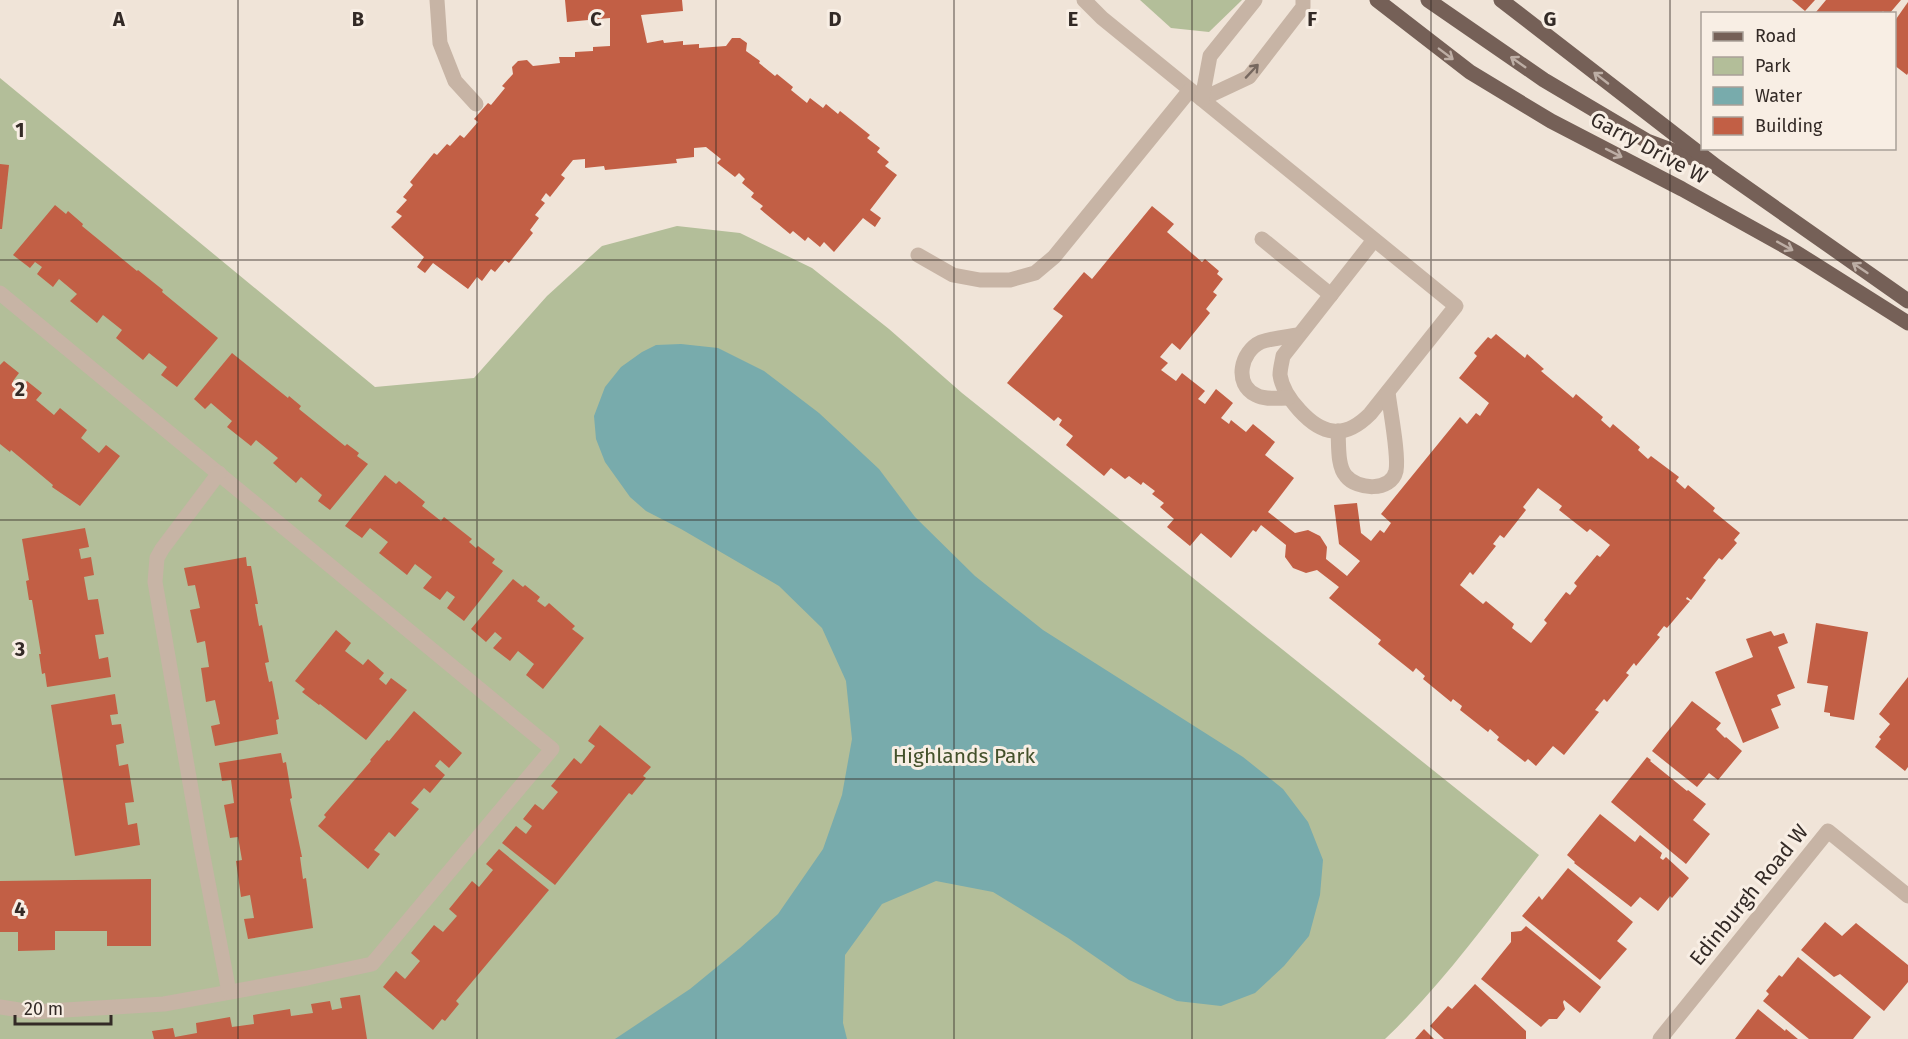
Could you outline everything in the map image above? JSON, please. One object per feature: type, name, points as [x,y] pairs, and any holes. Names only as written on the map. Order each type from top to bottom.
[{"type":"main road","name":"Garry Drive W","points":[[1377,0],[1470,72],[1551,121],[1682,189],[1797,253],[1908,323]]},
{"type":"main road","points":[[1428,0],[1544,80],[1647,141],[1717,167]]},
{"type":"main road","name":"Garry Drive W","points":[[1501,0],[1717,167],[1908,301]]},
{"type":"street","points":[[437,0],[440,43],[455,81],[476,104]]},
{"type":"street","points":[[1084,0],[1102,18],[1456,306],[1359,425],[1332,431],[1320,426],[1288,398],[1280,373],[1283,357],[1374,240]]},
{"type":"street","points":[[918,255],[953,275],[980,280],[1010,280],[1035,273],[1054,257],[1196,95],[1210,56],[1255,0]]},
{"type":"street","points":[[1196,95],[1249,77],[1304,7],[1303,0]]},
{"type":"street","points":[[1262,239],[1330,295]]},
{"type":"street","points":[[0,293],[552,749],[372,964],[164,1004],[32,1012],[0,1007]]},
{"type":"street","points":[[1288,398],[1267,398],[1252,394],[1245,384],[1242,366],[1245,356],[1260,343],[1298,335]]},
{"type":"street","points":[[1338,430],[1342,469],[1346,476],[1353,482],[1370,486],[1387,484],[1391,481],[1396,468],[1388,392]]},
{"type":"street","points":[[219,473],[162,549],[157,558],[155,582],[229,992]]},
{"type":"street","name":"Edinburgh Road W","points":[[1660,1039],[1828,831],[1908,896]]},
{"type":"green space","points":[[1140,0],[1242,0],[1209,32],[1171,28]]},
{"type":"green space","name":"Highlands Park","points":[[0,78],[375,387],[474,378],[547,296],[602,246],[677,226],[740,233],[812,268],[889,329],[962,393],[1539,855],[1427,996],[1385,1039],[0,1039]]},
{"type":"water","points":[[681,344],[718,348],[764,371],[819,413],[879,469],[915,517],[975,576],[1043,630],[1243,757],[1283,789],[1308,822],[1323,860],[1320,895],[1309,936],[1284,966],[1255,993],[1221,1006],[1177,1001],[1129,980],[1068,938],[993,892],[936,881],[882,904],[845,955],[843,1023],[847,1039],[615,1039],[690,989],[778,914],[823,849],[842,795],[852,739],[846,681],[822,628],[779,586],[646,511],[630,497],[605,462],[596,439],[594,416],[605,387],[621,367],[642,352],[656,345]]},
{"type":"building","points":[[565,0],[682,0],[683,11],[641,15],[647,43],[663,40],[664,43],[683,41],[683,45],[699,44],[699,48],[726,46],[732,38],[740,38],[747,43],[746,51],[775,76],[777,74],[793,87],[791,90],[807,103],[810,98],[823,108],[826,104],[838,114],[840,111],[870,135],[867,138],[880,148],[877,152],[889,162],[885,166],[897,175],[870,210],[881,218],[875,227],[863,218],[834,252],[824,242],[820,247],[808,237],[805,241],[793,231],[790,234],[760,209],[763,206],[751,197],[754,193],[742,183],[745,179],[739,173],[735,177],[717,163],[721,159],[706,147],[694,148],[694,157],[676,159],[677,163],[605,170],[604,166],[585,168],[585,159],[573,160],[561,175],[565,178],[550,197],[546,193],[541,200],[545,203],[535,215],[539,218],[530,230],[533,233],[509,263],[505,260],[495,272],[491,269],[482,281],[477,277],[468,289],[433,263],[425,273],[417,267],[424,257],[391,227],[402,216],[396,212],[407,200],[403,197],[413,185],[410,182],[434,153],[437,155],[447,144],[450,146],[460,135],[464,138],[478,122],[474,119],[488,103],[491,105],[505,88],[502,86],[513,74],[512,67],[518,61],[527,60],[533,66],[560,63],[559,57],[575,57],[575,52],[593,51],[593,47],[610,46],[610,18],[567,22]]},
{"type":"building","points":[[1792,0],[1815,0],[1805,11]]},
{"type":"building","points":[[1826,0],[1901,0],[1891,12],[1816,12]]},
{"type":"building","points":[[1908,2],[1907,75],[1896,67],[1896,19]]},
{"type":"building","points":[[0,164],[9,165],[2,229],[0,229]]},
{"type":"building","points":[[55,205],[66,214],[68,211],[83,224],[82,226],[163,290],[162,292],[218,338],[177,387],[161,375],[167,367],[149,353],[143,360],[116,338],[122,330],[103,315],[97,323],[70,301],[77,294],[59,279],[53,287],[37,274],[42,267],[35,262],[30,268],[13,255]]},
{"type":"building","points":[[1152,206],[1174,224],[1167,232],[1202,262],[1205,259],[1219,271],[1217,274],[1223,279],[1213,292],[1217,295],[1206,309],[1210,313],[1180,350],[1172,343],[1160,357],[1168,363],[1161,370],[1176,381],[1182,373],[1205,391],[1198,399],[1205,404],[1216,389],[1233,403],[1221,418],[1229,424],[1231,420],[1246,432],[1253,424],[1275,442],[1265,455],[1294,478],[1268,512],[1295,533],[1308,530],[1320,536],[1327,547],[1326,559],[1347,576],[1360,561],[1339,544],[1334,505],[1357,503],[1361,533],[1371,541],[1380,530],[1384,533],[1391,523],[1381,514],[1460,417],[1467,424],[1476,413],[1480,416],[1489,403],[1459,378],[1477,356],[1474,353],[1488,337],[1491,339],[1496,334],[1525,358],[1527,354],[1544,369],[1541,371],[1573,398],[1576,394],[1603,417],[1601,420],[1610,428],[1613,424],[1640,447],[1638,450],[1648,459],[1651,456],[1679,477],[1676,481],[1685,489],[1688,485],[1715,508],[1713,511],[1740,533],[1734,540],[1737,543],[1722,560],[1719,558],[1703,578],[1706,580],[1691,600],[1687,597],[1686,599],[1690,601],[1667,628],[1664,626],[1657,635],[1660,637],[1636,666],[1634,663],[1626,673],[1629,675],[1607,702],[1604,699],[1595,710],[1599,712],[1564,755],[1553,746],[1536,766],[1528,759],[1525,762],[1497,740],[1499,737],[1490,729],[1488,732],[1460,710],[1462,706],[1453,699],[1451,702],[1423,679],[1425,676],[1416,668],[1413,672],[1378,644],[1381,640],[1329,598],[1339,587],[1317,570],[1306,573],[1293,568],[1285,557],[1286,545],[1261,525],[1256,532],[1253,530],[1231,558],[1201,533],[1190,546],[1167,527],[1174,519],[1160,507],[1164,503],[1152,494],[1155,491],[1129,476],[1125,479],[1111,468],[1104,476],[1066,445],[1073,436],[1059,425],[1062,420],[1058,417],[1054,421],[1007,383],[1063,316],[1053,309],[1084,272],[1092,279]],"holes":[[[1538,488],[1562,506],[1559,510],[1587,532],[1590,529],[1610,545],[1600,557],[1597,555],[1574,583],[1577,586],[1570,595],[1566,592],[1544,620],[1547,623],[1531,643],[1512,628],[1514,624],[1486,601],[1483,604],[1460,585],[1470,572],[1473,575],[1496,546],[1493,544],[1500,535],[1504,538],[1526,510],[1523,507]]]},
{"type":"building","points":[[232,353],[288,398],[289,396],[301,406],[299,409],[345,446],[347,444],[359,453],[357,456],[368,464],[330,510],[318,501],[322,495],[301,477],[296,483],[273,463],[278,458],[256,440],[251,446],[227,427],[232,421],[211,403],[205,409],[194,399]]},
{"type":"building","points":[[4,361],[19,373],[13,381],[21,387],[27,381],[42,393],[36,400],[54,415],[60,408],[87,430],[81,438],[99,453],[106,445],[120,456],[80,506],[52,487],[53,485],[11,450],[10,452],[0,444],[0,365]]},
{"type":"building","points":[[385,475],[396,484],[399,481],[425,502],[422,506],[441,521],[444,517],[472,539],[469,542],[495,559],[492,563],[503,571],[464,621],[447,608],[455,597],[447,591],[440,600],[423,588],[432,577],[415,564],[407,575],[379,553],[388,542],[370,528],[362,538],[345,526]]},
{"type":"building","points":[[85,528],[89,547],[79,549],[81,559],[91,557],[94,575],[84,577],[88,600],[98,599],[104,634],[95,635],[99,659],[108,657],[111,677],[47,687],[45,673],[42,674],[32,600],[29,600],[26,581],[29,580],[22,539]]},
{"type":"building","points":[[246,557],[247,566],[251,566],[258,604],[255,604],[259,626],[262,625],[269,662],[265,663],[269,682],[272,681],[279,719],[276,720],[278,734],[215,746],[211,726],[220,724],[215,700],[206,702],[201,668],[209,667],[205,641],[197,643],[190,610],[200,608],[195,585],[188,586],[184,568]]},
{"type":"building","points":[[513,579],[540,597],[537,601],[545,607],[549,603],[575,626],[572,629],[584,638],[543,689],[526,675],[534,664],[518,651],[510,661],[493,648],[502,638],[495,632],[486,642],[471,629]]},
{"type":"building","points":[[1816,623],[1868,632],[1854,720],[1830,716],[1830,713],[1824,712],[1828,686],[1807,683]]},
{"type":"building","points":[[336,630],[351,643],[345,651],[363,665],[368,659],[384,673],[379,679],[386,685],[391,678],[407,690],[366,740],[302,692],[305,689],[295,681]]},
{"type":"building","points":[[1771,631],[1774,636],[1784,633],[1788,643],[1778,647],[1795,688],[1777,695],[1781,705],[1771,709],[1779,728],[1743,743],[1715,672],[1753,657],[1746,639]]},
{"type":"building","points":[[1908,677],[1908,767],[1905,771],[1875,747],[1881,739],[1879,737],[1890,724],[1879,714]]},
{"type":"building","points":[[115,694],[118,714],[110,715],[112,725],[121,724],[124,743],[116,745],[119,766],[128,764],[134,802],[125,803],[128,825],[137,823],[140,845],[75,856],[51,705]]},
{"type":"building","points":[[1692,701],[1721,723],[1716,729],[1742,751],[1718,780],[1709,773],[1697,787],[1652,751]]},
{"type":"building","points":[[414,711],[462,753],[449,768],[440,760],[435,766],[445,775],[430,793],[424,788],[411,803],[419,809],[395,837],[389,832],[374,850],[380,854],[368,869],[318,826],[326,817],[324,815]]},
{"type":"building","points":[[600,725],[651,767],[643,776],[646,778],[632,795],[629,793],[555,885],[502,843],[516,826],[526,834],[532,826],[523,819],[535,804],[543,810],[558,792],[551,786],[574,758],[581,764],[595,746],[588,741]]},
{"type":"building","points":[[281,753],[283,763],[286,762],[292,798],[290,799],[302,857],[300,857],[303,879],[306,878],[313,928],[248,939],[244,919],[254,918],[250,895],[241,897],[236,861],[242,860],[238,837],[230,838],[224,805],[234,803],[231,780],[222,781],[219,763]]},
{"type":"building","points":[[1647,757],[1706,804],[1693,820],[1710,834],[1686,864],[1611,802]]},
{"type":"building","points":[[1600,814],[1635,842],[1640,835],[1662,853],[1660,858],[1663,860],[1666,857],[1689,878],[1658,911],[1640,897],[1631,907],[1567,855]]},
{"type":"building","points":[[499,849],[549,890],[456,1001],[459,1004],[445,1021],[442,1019],[433,1030],[383,987],[396,971],[405,979],[420,961],[411,953],[434,925],[443,932],[457,916],[449,909],[472,881],[479,887],[493,870],[486,864]]},
{"type":"building","points":[[1568,868],[1633,922],[1617,941],[1627,949],[1600,980],[1522,916],[1539,896],[1542,900]]},
{"type":"building","points":[[151,879],[151,946],[107,946],[107,931],[55,931],[55,950],[18,951],[18,932],[0,932],[0,881]]},
{"type":"building","points":[[1825,922],[1842,936],[1856,923],[1908,965],[1908,982],[1884,1011],[1840,974],[1834,977],[1801,950]]},
{"type":"building","points":[[1526,926],[1601,987],[1580,1013],[1564,1000],[1565,1009],[1557,1019],[1549,1019],[1541,1027],[1481,979],[1511,942],[1511,932],[1521,931]]},
{"type":"building","points":[[1798,957],[1871,1017],[1853,1039],[1809,1039],[1763,1001],[1769,994],[1766,991],[1779,975],[1782,977]]},
{"type":"building","points":[[1475,984],[1526,1031],[1526,1039],[1444,1039],[1430,1026],[1448,1006],[1452,1009]]},
{"type":"building","points":[[360,995],[367,1039],[154,1039],[152,1031],[173,1028],[175,1037],[197,1033],[196,1023],[230,1017],[232,1027],[254,1024],[253,1015],[290,1009],[291,1016],[313,1013],[311,1004],[330,1001],[332,1010],[342,1008],[340,998]]},
{"type":"building","points":[[1758,1009],[1785,1031],[1786,1029],[1798,1039],[1735,1039]]},
{"type":"building","points":[[1424,1029],[1434,1039],[1415,1039]]}]
